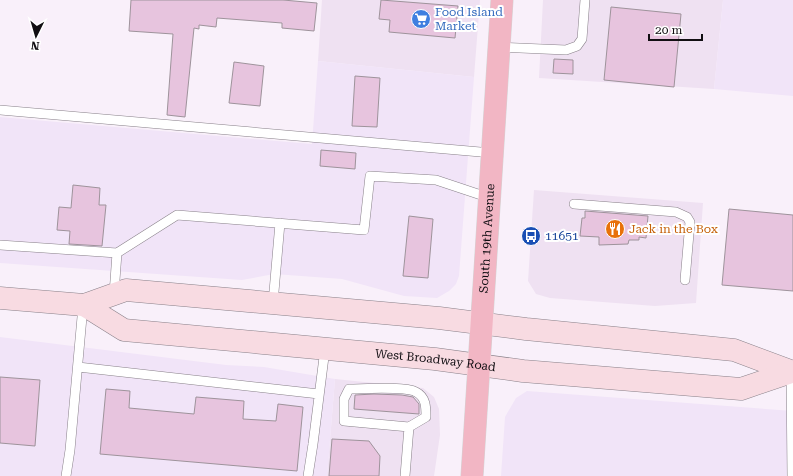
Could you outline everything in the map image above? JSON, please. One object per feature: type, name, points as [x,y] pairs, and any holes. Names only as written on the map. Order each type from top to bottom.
[{"type":"main road","name":"South 19th Avenue","points":[[472,476],[483,323],[502,0]]},
{"type":"main road","name":"West Broadway Road","points":[[0,298],[84,305],[126,290],[273,303],[483,323],[526,329],[734,350],[792,372]]},
{"type":"main road","name":"West Broadway Road","points":[[84,305],[124,330],[435,358],[523,371],[741,389],[792,372]]},
{"type":"lane","points":[[499,47],[566,50],[577,46],[582,39],[585,0]]},
{"type":"lane","points":[[0,110],[492,153]]},
{"type":"lane","points":[[0,245],[117,253],[177,215],[364,230],[370,176],[436,180],[490,198]]},
{"type":"lane","points":[[574,204],[676,212],[687,217],[690,222],[685,280]]},
{"type":"lane","points":[[273,303],[280,223]]},
{"type":"lane","points":[[114,294],[117,253]]},
{"type":"lane","points":[[66,476],[70,450],[84,305]]},
{"type":"lane","points":[[308,476],[325,349]]},
{"type":"lane","points":[[78,367],[319,394]]},
{"type":"lane","points":[[792,372],[792,476]]},
{"type":"lane","points":[[385,389],[415,391],[422,397],[426,405],[426,417],[409,428],[344,421],[344,398],[349,390],[385,389]]},
{"type":"lane","points":[[405,476],[409,428]]},
{"type":"shaded area","points":[[322,0],[480,0],[474,77],[318,61]]},
{"type":"shaded area","points":[[543,0],[723,0],[714,89],[539,78]]},
{"type":"shaded area","points":[[723,0],[793,0],[793,96],[714,89]]},
{"type":"shaded area","points":[[318,61],[474,77],[459,276],[456,284],[449,291],[437,298],[404,296],[342,279],[274,274],[242,280],[0,263],[0,117],[312,144]]},
{"type":"shaded area","points":[[534,190],[703,203],[696,303],[655,306],[550,298],[536,294],[528,281]]},
{"type":"shaded area","points":[[0,337],[226,365],[264,367],[335,379],[327,476],[0,476]]},
{"type":"shaded area","points":[[335,379],[423,388],[434,397],[439,409],[440,435],[434,476],[327,476]]},
{"type":"shaded area","points":[[527,391],[793,411],[793,476],[501,476],[505,417],[516,398]]},
{"type":"building","points":[[131,0],[283,0],[317,3],[314,31],[282,28],[282,23],[217,18],[216,27],[199,25],[199,29],[194,28],[185,117],[167,115],[173,34],[129,31]]},
{"type":"building","name":"Food Island Market","points":[[381,0],[458,6],[455,38],[389,32],[390,20],[379,19]]},
{"type":"building","points":[[611,7],[681,14],[674,87],[604,80]]},
{"type":"building","points":[[554,59],[573,60],[573,74],[553,73]]},
{"type":"building","points":[[234,62],[264,66],[260,106],[229,103]]},
{"type":"building","points":[[355,76],[380,78],[377,127],[352,126]]},
{"type":"building","points":[[321,150],[356,153],[355,169],[320,166]]},
{"type":"building","points":[[73,185],[100,188],[99,205],[106,205],[102,246],[69,244],[70,231],[57,230],[59,207],[71,208]]},
{"type":"building","points":[[729,209],[793,215],[793,291],[722,285]]},
{"type":"building","name":"Jack in the Box","points":[[585,211],[648,216],[646,238],[639,237],[639,240],[629,240],[628,244],[599,245],[599,237],[580,236],[582,218],[585,218]]},
{"type":"building","points":[[409,216],[433,219],[428,278],[403,276]]},
{"type":"building","points":[[0,377],[40,380],[35,446],[0,443]]},
{"type":"building","points":[[106,389],[130,391],[129,408],[194,414],[196,397],[244,401],[243,419],[276,421],[278,404],[303,407],[297,471],[100,454]]},
{"type":"building","points":[[374,394],[413,397],[419,404],[419,414],[354,409],[355,395]]},
{"type":"building","points":[[332,439],[369,441],[380,456],[379,476],[329,476]]},
{"type":"place","name":"Food Island Market","points":[[421,19]]},
{"type":"place","name":"Jack in the Box","points":[[615,229]]},
{"type":"place","name":"11651","points":[[531,236]]}]
